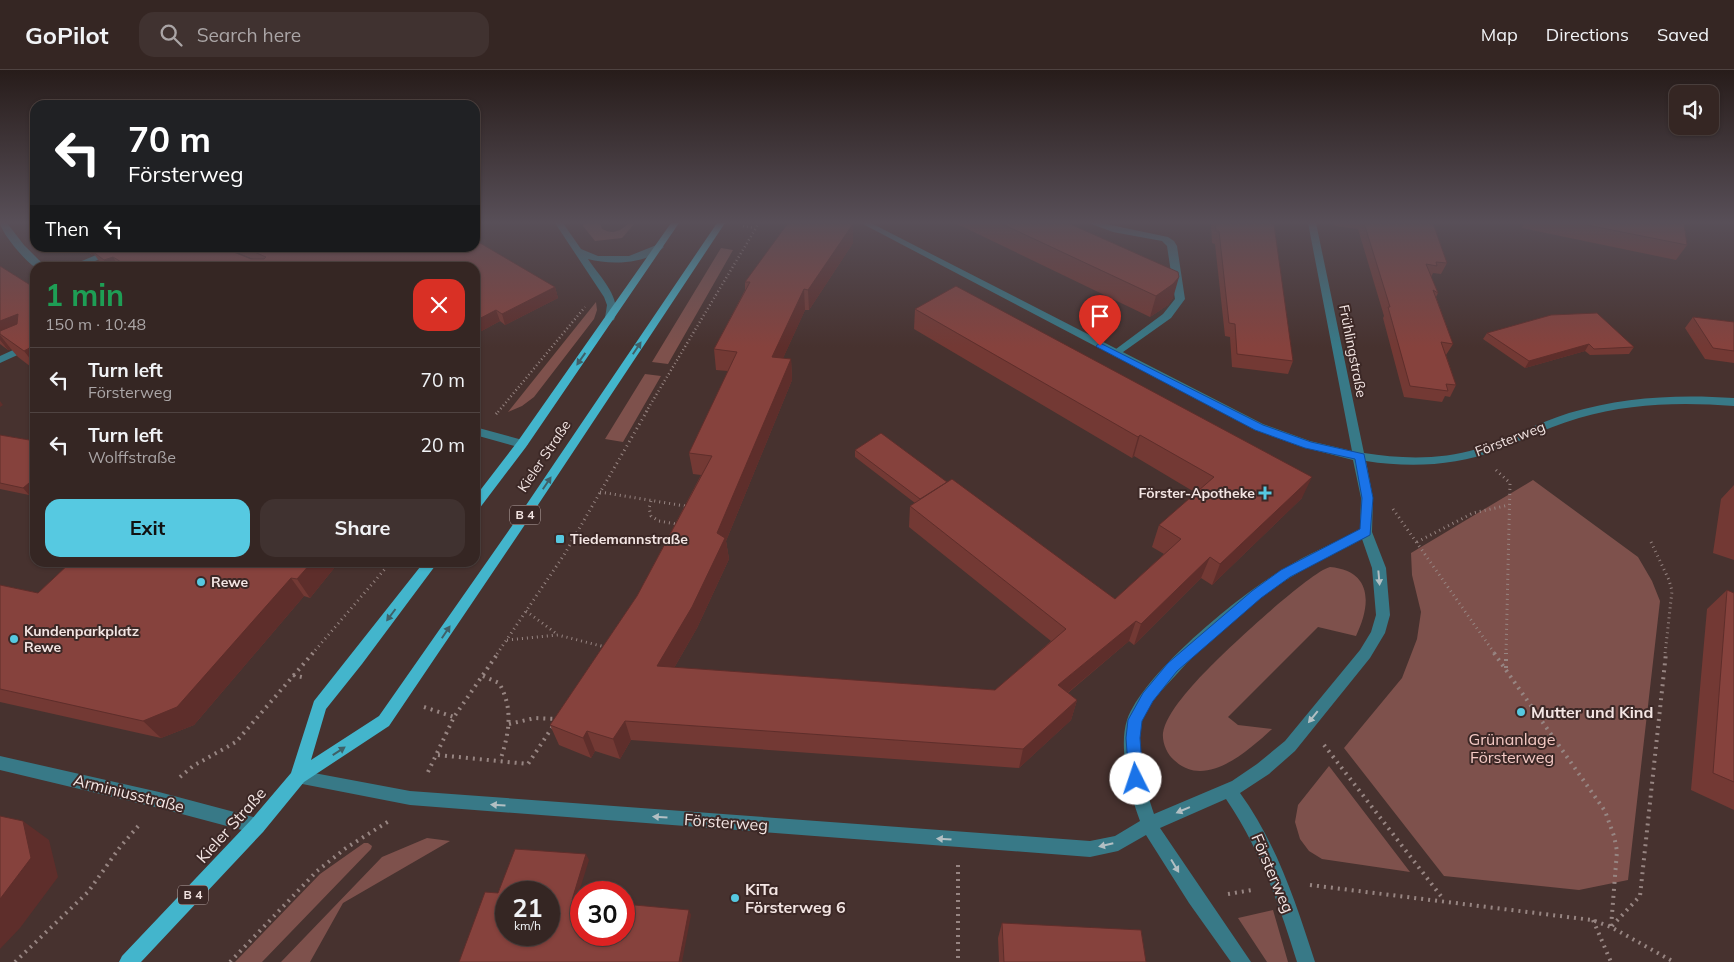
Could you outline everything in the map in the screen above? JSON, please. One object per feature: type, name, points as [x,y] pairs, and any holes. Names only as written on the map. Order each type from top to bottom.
[{"type":"main road","name":"Kieler Straße","points":[[480,499],[522,444],[647,265]]},
{"type":"main road","name":"Kieler Straße","points":[[128,962],[257,826],[298,777],[384,721],[518,526],[693,265]]},
{"type":"main road","name":"Kieler Straße","points":[[298,777],[319,706],[428,567]]},
{"type":"street","points":[[587,265],[609,298],[612,305],[610,318]]},
{"type":"street","points":[[946,265],[1259,427],[1309,446],[1360,456]]},
{"type":"street","points":[[1116,354],[1167,316],[1180,299],[1175,265]]},
{"type":"street","name":"Frühlingstraße","points":[[1321,265],[1360,456]]},
{"type":"street","points":[[0,360],[30,345]]},
{"type":"street","name":"Försterweg","points":[[298,777],[410,798],[1090,849],[1118,843],[1150,824],[1229,790],[1263,769],[1290,746],[1365,654],[1378,633],[1383,615],[1378,568],[1366,532],[1367,498],[1360,456],[1432,460],[1477,453],[1553,422],[1609,406],[1669,400],[1734,402]]},
{"type":"street","points":[[480,432],[522,444]]},
{"type":"street","points":[[1242,962],[1195,900],[1150,824],[1136,779],[1133,738],[1135,720],[1148,697],[1173,667],[1257,595],[1286,574],[1366,532]]},
{"type":"street","name":"Arminiusstraße","points":[[0,763],[159,800],[257,826]]},
{"type":"street","name":"Försterweg","points":[[1229,790],[1256,832],[1281,885],[1306,962]]},
{"type":"path","points":[[426,776],[438,755],[454,717],[564,555],[734,265]]},
{"type":"path","points":[[492,418],[590,301]]},
{"type":"path","points":[[1477,453],[1510,483],[1506,668]]},
{"type":"path","points":[[600,492],[685,506],[682,512]]},
{"type":"path","points":[[1367,498],[1391,505],[1605,811],[1616,840],[1617,862],[1611,926]]},
{"type":"path","points":[[652,501],[648,508],[649,514],[652,517],[676,524]]},
{"type":"path","points":[[1417,542],[1473,513],[1509,505]]},
{"type":"path","points":[[671,533],[679,518]]},
{"type":"path","points":[[1611,926],[1623,916],[1640,896],[1672,591],[1669,580],[1651,542]]},
{"type":"path","points":[[178,778],[196,762],[223,751],[236,742],[387,567]]},
{"type":"path","points":[[526,611],[558,634],[604,647]]},
{"type":"path","points":[[507,640],[558,634]]},
{"type":"path","points":[[599,655],[609,640]]},
{"type":"path","points":[[293,674],[310,679]]},
{"type":"path","points":[[483,676],[499,683],[508,703],[509,725],[507,741],[500,762]]},
{"type":"path","points":[[424,706],[454,717]]},
{"type":"path","points":[[438,755],[528,764],[563,711]]},
{"type":"path","points":[[509,725],[536,718],[558,719]]},
{"type":"path","points":[[1308,724],[1445,901]]},
{"type":"path","points":[[230,962],[317,871],[346,848],[395,818]]},
{"type":"path","points":[[15,962],[88,892],[127,840]]},
{"type":"path","points":[[958,840],[958,962]]},
{"type":"path","points":[[1195,900],[1281,885],[1312,886],[1592,920],[1611,926],[1674,962]]},
{"type":"path","points":[[1592,920],[1611,962]]},
{"type":"green space","points":[[711,265],[725,265],[668,364],[652,362]]},
{"type":"green space","points":[[596,302],[597,310],[594,319],[534,397],[522,406],[508,412]]},
{"type":"green space","points":[[645,374],[661,376],[623,442],[605,439]]},
{"type":"green space","name":"Grünanlage Försterweg","points":[[1533,480],[1638,557],[1652,581],[1660,601],[1628,880],[1579,890],[1444,876],[1344,748],[1402,678],[1417,639],[1421,612],[1412,575],[1411,553]]},
{"type":"green space","points":[[1330,567],[1344,570],[1354,575],[1361,582],[1365,591],[1364,613],[1356,636],[1318,627],[1228,717],[1238,725],[1272,729],[1239,756],[1226,764],[1199,771],[1186,768],[1174,760],[1166,748],[1163,733],[1169,717],[1182,699],[1219,658],[1269,612],[1305,582]]},
{"type":"green space","points":[[1329,766],[1410,872],[1322,859],[1309,851],[1300,839],[1295,822],[1298,805]]},
{"type":"green space","points":[[427,838],[450,841],[343,903],[310,962],[281,962],[382,857]]},
{"type":"green space","points":[[364,843],[372,846],[371,849],[262,962],[235,962],[320,874]]},
{"type":"green space","points":[[1273,910],[1288,962],[1267,962],[1238,918]]},
{"type":"building","points":[[480,265],[517,265],[555,287],[502,314],[496,310],[480,318]]},
{"type":"building","points":[[758,265],[825,265],[808,290],[804,289],[772,357],[791,359],[717,533],[725,538],[692,607],[657,666],[995,690],[1066,629],[910,506],[952,479],[1115,599],[1181,539],[1159,525],[1214,477],[1140,435],[1138,437],[915,309],[956,286],[1312,477],[1220,564],[1210,557],[1141,624],[1136,621],[1058,685],[1077,700],[1023,749],[625,721],[613,739],[587,731],[583,738],[550,725],[637,596],[712,456],[689,453],[737,352],[714,349],[750,282],[745,282]]},
{"type":"building","points":[[1089,265],[1161,265],[1178,272],[1179,277],[1173,284],[1156,296]]},
{"type":"building","points":[[1223,265],[1280,265],[1293,361],[1237,354],[1235,324],[1229,323]]},
{"type":"building","points":[[1377,265],[1426,265],[1438,293],[1433,290],[1453,344],[1441,342],[1456,385],[1446,384],[1448,391],[1410,386],[1388,307],[1390,307]]},
{"type":"building","points":[[0,266],[30,285],[30,348],[24,351],[0,334],[0,331],[17,324],[18,314],[0,321]]},
{"type":"building","points":[[1597,313],[1634,347],[1594,349],[1589,344],[1529,361],[1487,333],[1551,315]]},
{"type":"building","points":[[1693,317],[1734,322],[1734,351],[1713,348]]},
{"type":"building","points":[[881,433],[947,482],[920,499],[855,450]]},
{"type":"building","points":[[0,435],[30,440],[30,482],[23,488],[0,483]]},
{"type":"building","points":[[66,567],[308,567],[297,579],[291,578],[177,707],[143,721],[0,689],[0,585],[38,593]]},
{"type":"building","points":[[1727,590],[1734,593],[1734,782],[1713,773]]},
{"type":"building","points":[[0,816],[23,821],[31,858],[0,899]]},
{"type":"building","points":[[515,849],[586,854],[578,881],[570,881],[570,946],[635,946],[635,905],[689,910],[679,962],[459,962],[485,892],[495,893],[495,946],[560,946],[560,881],[503,881]]},
{"type":"building","points":[[1002,923],[1141,930],[1146,962],[1004,962]]},
{"type":"place","name":"Förster-Apotheke","points":[[1265,493]]},
{"type":"place","name":"Tiedemannstraße","points":[[560,539]]},
{"type":"place","name":"Rewe","points":[[201,582]]},
{"type":"place","name":"Kundenparkplatz Rewe","points":[[14,639]]},
{"type":"place","name":"Mutter und Kind","points":[[1521,712]]},
{"type":"place","name":"KiTa Försterweg 6","points":[[735,898]]},
{"type":"route","points":[[1100,346],[1259,427],[1309,446],[1360,456],[1367,498],[1366,532],[1286,574],[1257,595],[1173,667],[1148,697],[1135,720],[1133,738],[1136,779]]}]
